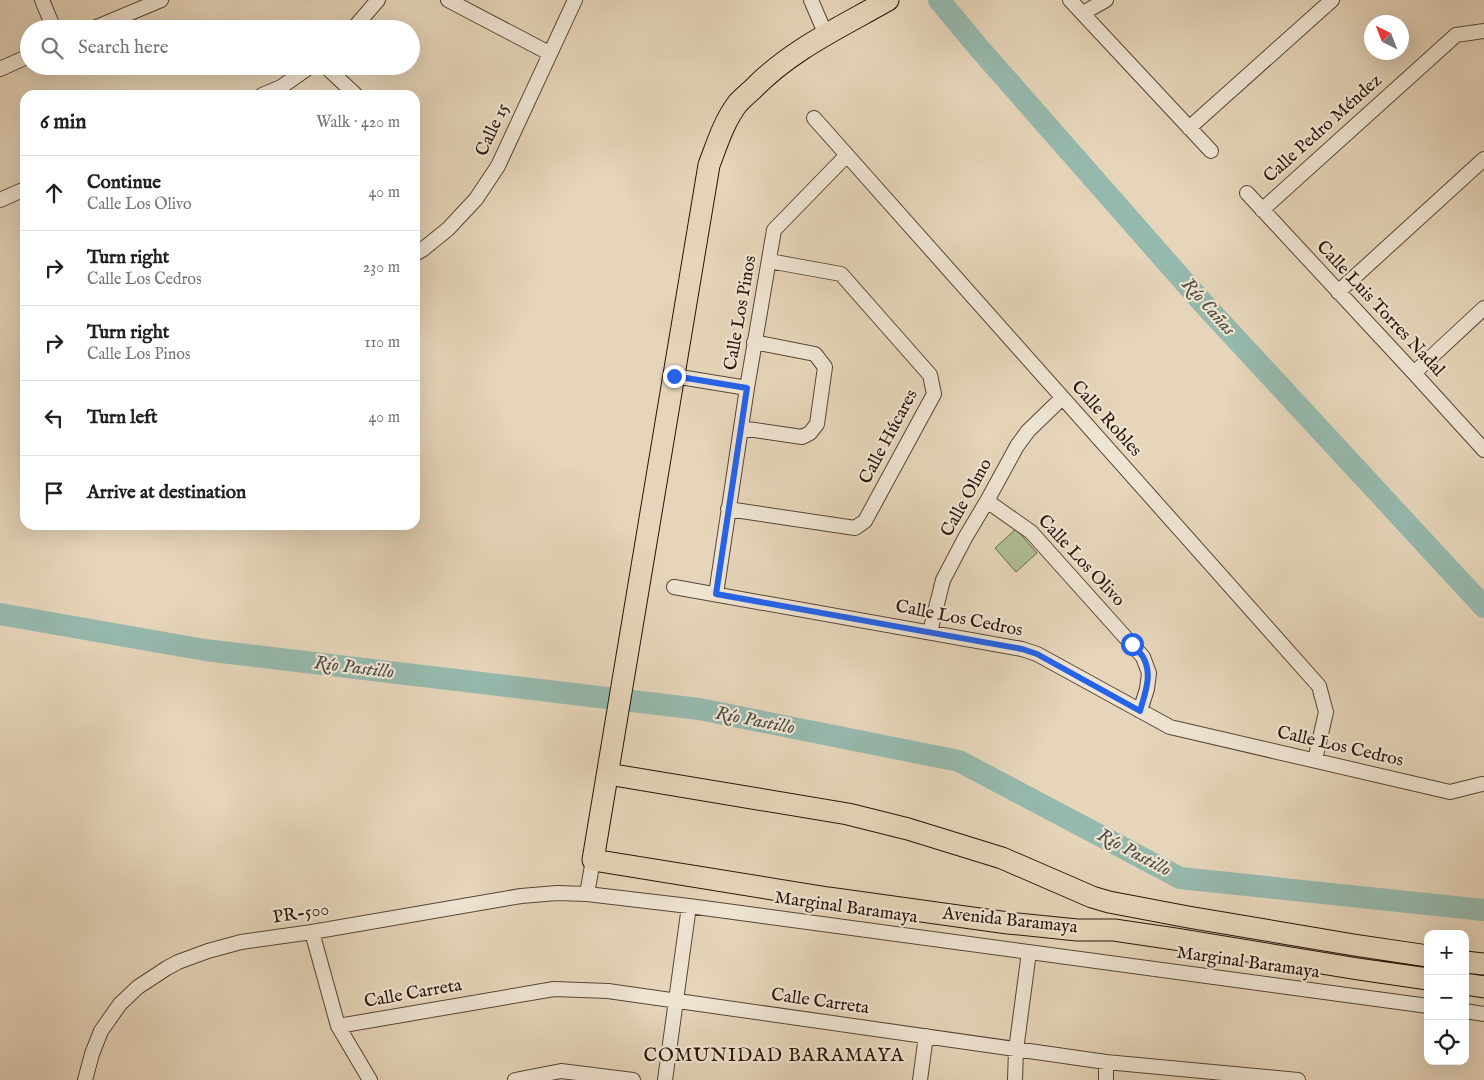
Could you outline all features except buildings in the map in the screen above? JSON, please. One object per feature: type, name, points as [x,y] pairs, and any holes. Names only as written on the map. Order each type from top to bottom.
[{"type":"highway","points":[[593,860],[709,165],[727,122],[738,103],[764,78],[786,60],[888,0]]},
{"type":"highway","name":"Avenida Baramaya","points":[[610,765],[865,818],[908,829],[1002,858],[1092,897],[1109,902],[1354,946],[1424,955]]},
{"type":"highway","name":"Avenida Baramaya","points":[[593,860],[828,898],[1008,923],[1076,930],[1114,930],[1424,978]]},
{"type":"highway","points":[[1469,962],[1484,964]]},
{"type":"highway","points":[[1469,985],[1484,987]]},
{"type":"street","points":[[42,0],[50,20]]},
{"type":"street","points":[[113,20],[160,0]]},
{"type":"street","points":[[361,20],[378,0]]},
{"type":"street","points":[[448,0],[549,54]]},
{"type":"street","name":"Calle 15","points":[[420,251],[448,229],[476,199],[498,166],[575,0]]},
{"type":"street","points":[[811,0],[826,35]]},
{"type":"street","points":[[1070,0],[1211,151]]},
{"type":"street","points":[[1083,13],[1106,0]]},
{"type":"street","points":[[1189,128],[1332,0]]},
{"type":"street","name":"Calle Pedro Méndez","points":[[1262,210],[1456,35],[1484,31]]},
{"type":"street","points":[[0,69],[20,60]]},
{"type":"street","points":[[284,90],[300,75]]},
{"type":"street","points":[[335,75],[351,90]]},
{"type":"street","name":"Calle Robles","points":[[814,118],[1318,686],[1326,712],[1315,760]]},
{"type":"street","name":"Calle Los Pinos","points":[[716,594],[754,342],[774,230],[847,155]]},
{"type":"street","points":[[1338,292],[1484,159]]},
{"type":"street","points":[[0,200],[20,191]]},
{"type":"street","name":"Calle Luis Torres Nadal","points":[[1247,193],[1484,450]]},
{"type":"street","name":"Calle Húcares","points":[[728,509],[855,528],[865,521],[934,394],[930,375],[841,274],[769,261]]},
{"type":"street","points":[[1414,372],[1484,308]]},
{"type":"street","points":[[741,428],[802,437],[810,433],[817,424],[824,366],[815,354],[754,342]]},
{"type":"street","points":[[674,376],[747,388]]},
{"type":"street","name":"Calle Olmo","points":[[930,632],[943,580],[965,538],[988,501],[1017,446],[1028,431],[1062,398]]},
{"type":"street","name":"Calle Los Olivo","points":[[988,501],[1030,532],[1143,657],[1149,673],[1147,689],[1140,711]]},
{"type":"street","name":"Calle Los Cedros","points":[[674,587],[1022,649],[1037,654],[1170,727],[1450,792],[1482,784]]},
{"type":"street","points":[[587,894],[593,860]]},
{"type":"street","name":"PR-500","points":[[85,1080],[101,1031],[120,1004],[138,987],[178,962],[241,942],[312,932],[521,896],[557,893],[587,894]]},
{"type":"street","name":"Marginal Baramaya","points":[[587,894],[689,906],[1424,1005]]},
{"type":"street","points":[[665,1080],[689,906]]},
{"type":"street","points":[[312,932],[338,1026],[370,1080]]},
{"type":"street","points":[[1015,1080],[1016,1050],[1030,952]]},
{"type":"street","name":"Calle Carreta","points":[[338,1026],[554,989],[608,991],[1106,1062],[1229,1077],[1298,1080]]},
{"type":"street","points":[[1469,1012],[1484,1014]]},
{"type":"street","points":[[920,1080],[926,1036]]},
{"type":"street","points":[[1106,1062],[1106,1080]]},
{"type":"street","points":[[515,1080],[561,1071],[633,1080]]},
{"type":"green space","points":[[1016,529],[1037,553],[1016,572],[995,548]]},
{"type":"waterway","name":"Río Cañas","points":[[939,0],[1202,302],[1484,607]]},
{"type":"waterway","name":"Río Pastillo","points":[[0,614],[205,650],[699,709],[959,761],[1180,878],[1484,910]]},
{"type":"district","name":"COMUNIDAD BARAMAYA","points":[[774,1056]]},
{"type":"route","points":[[674,376],[747,388],[716,594],[1022,649],[1037,654],[1140,711],[1147,689],[1149,673],[1143,657],[1132,644]]}]
